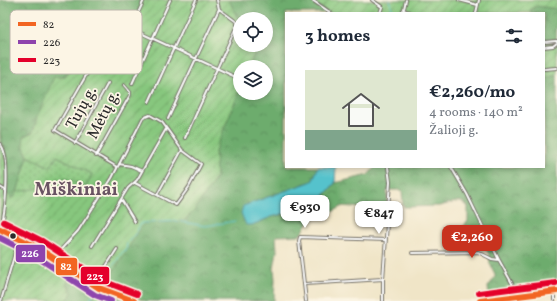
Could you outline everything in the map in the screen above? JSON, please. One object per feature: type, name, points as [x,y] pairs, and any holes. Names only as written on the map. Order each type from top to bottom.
[{"type":"main road","points":[[0,229],[19,238],[92,283],[113,294],[134,301]]},
{"type":"main road","points":[[480,301],[555,291]]},
{"type":"street","points":[[140,10],[144,0]]},
{"type":"street","points":[[142,62],[170,0]]},
{"type":"street","points":[[149,102],[196,0]]},
{"type":"street","points":[[185,138],[238,24],[220,9],[217,0]]},
{"type":"street","points":[[312,0],[330,12]]},
{"type":"street","points":[[372,0],[382,7],[380,12]]},
{"type":"street","points":[[403,12],[406,0]]},
{"type":"street","points":[[459,0],[478,5]]},
{"type":"street","points":[[476,12],[479,0]]},
{"type":"street","points":[[168,119],[220,9]]},
{"type":"street","points":[[142,34],[233,76]]},
{"type":"street","points":[[545,42],[557,42]]},
{"type":"street","points":[[545,47],[553,46],[557,42]]},
{"type":"street","points":[[545,69],[557,68]]},
{"type":"street","points":[[87,74],[55,130],[96,156],[117,167]]},
{"type":"street","points":[[132,84],[136,74]]},
{"type":"street","name":"Tujų g.","points":[[75,143],[108,83]]},
{"type":"street","name":"Mėtų g.","points":[[96,156],[130,95],[130,92],[124,84]]},
{"type":"street","points":[[53,258],[76,234],[112,178],[145,116],[150,115],[158,120],[182,150],[201,164],[177,205],[174,205],[135,183]]},
{"type":"street","points":[[92,246],[121,198],[128,188],[135,183],[166,129]]},
{"type":"street","points":[[0,144],[4,151],[6,166],[5,190],[0,229]]},
{"type":"street","points":[[157,195],[182,150]]},
{"type":"street","points":[[119,164],[131,166],[142,171]]},
{"type":"street","points":[[383,301],[383,279],[390,182],[388,168]]},
{"type":"street","points":[[452,168],[470,199],[499,260],[519,296]]},
{"type":"street","points":[[0,187],[5,190]]},
{"type":"street","points":[[121,198],[124,206],[135,222]]},
{"type":"street","points":[[306,301],[299,244],[300,237],[386,240]]},
{"type":"street","points":[[1,301],[19,238]]},
{"type":"street","points":[[113,294],[113,290],[99,281],[98,278],[117,249]]},
{"type":"street","points":[[412,253],[478,252],[492,259],[499,260]]},
{"type":"street","points":[[304,284],[383,279]]},
{"type":"street","points":[[554,301],[555,291]]},
{"type":"green space","points":[[0,0],[143,0],[138,10],[10,10],[10,74],[66,74],[37,117],[33,132],[23,145],[28,156],[17,192],[15,197],[12,198],[6,192],[7,160],[0,132]]},
{"type":"green space","points":[[143,0],[229,0],[235,12],[233,12],[233,52],[255,52],[252,60],[233,60],[233,100],[236,100],[215,151],[216,178],[194,211],[183,221],[144,223],[103,287],[17,231],[0,226],[0,132],[7,168],[6,192],[10,197],[14,198],[17,192],[50,186],[57,189],[64,177],[86,187],[92,174],[57,156],[50,167],[28,156],[23,145],[24,136],[33,132],[37,117],[54,77],[64,77],[67,74],[142,74],[142,10],[138,10]]},
{"type":"green space","points":[[229,0],[311,0],[328,12],[285,12],[285,168],[318,168],[313,180],[310,182],[245,205],[252,225],[271,217],[297,212],[322,199],[335,183],[368,175],[374,168],[545,168],[545,79],[557,75],[557,287],[489,296],[488,287],[495,277],[495,274],[490,264],[485,239],[480,228],[476,227],[461,235],[458,233],[468,221],[468,206],[460,201],[439,206],[405,207],[403,206],[402,190],[387,190],[387,208],[374,217],[371,222],[367,219],[362,208],[343,206],[326,215],[315,217],[309,221],[302,233],[299,235],[276,236],[277,251],[274,268],[274,301],[146,301],[118,292],[108,280],[144,223],[183,221],[194,211],[216,178],[215,151],[236,100],[273,100],[273,60],[252,60],[255,52],[273,52],[273,12],[235,12]]},
{"type":"green space","points":[[311,0],[557,0],[557,9],[537,6],[531,9],[530,12],[328,12]]},
{"type":"green space","points":[[537,6],[557,9],[556,40],[545,41],[545,12],[530,12],[531,9]]},
{"type":"green space","points":[[557,39],[557,75],[545,79],[545,41]]},
{"type":"green space","points":[[28,156],[50,167],[57,156],[92,174],[86,187],[17,192]]},
{"type":"green space","points":[[0,233],[35,250],[71,273],[67,284],[72,292],[69,298],[62,301],[0,301]]},
{"type":"green space","points":[[71,273],[99,289],[91,301],[62,301],[71,289],[67,284]]},
{"type":"green space","points":[[99,289],[107,293],[101,301],[91,301]]},
{"type":"green space","points":[[107,293],[128,301],[101,301]]},
{"type":"water","points":[[318,168],[336,168],[335,183],[315,206],[306,211],[286,213],[271,217],[252,225],[246,225],[241,213],[243,206],[313,180]]},
{"type":"waterway","points":[[389,0],[392,8],[391,12]]},
{"type":"waterway","points":[[101,279],[108,269],[126,250],[127,243],[136,233],[141,223],[177,221],[205,226],[235,221]]},
{"type":"waterway","points":[[89,301],[94,293]]},
{"type":"transit line","name":"223","points":[[4,222],[42,241],[103,281],[137,294]]},
{"type":"transit line","name":"82","points":[[0,229],[38,248],[99,288],[134,301]]},
{"type":"transit line","name":"226","points":[[0,238],[34,255],[95,295],[111,301]]},
{"type":"transit line","name":"223","points":[[479,293],[556,283]]},
{"type":"transit line","name":"82","points":[[480,301],[557,291]]},
{"type":"district","name":"Miškiniai","points":[[76,190]]}]
